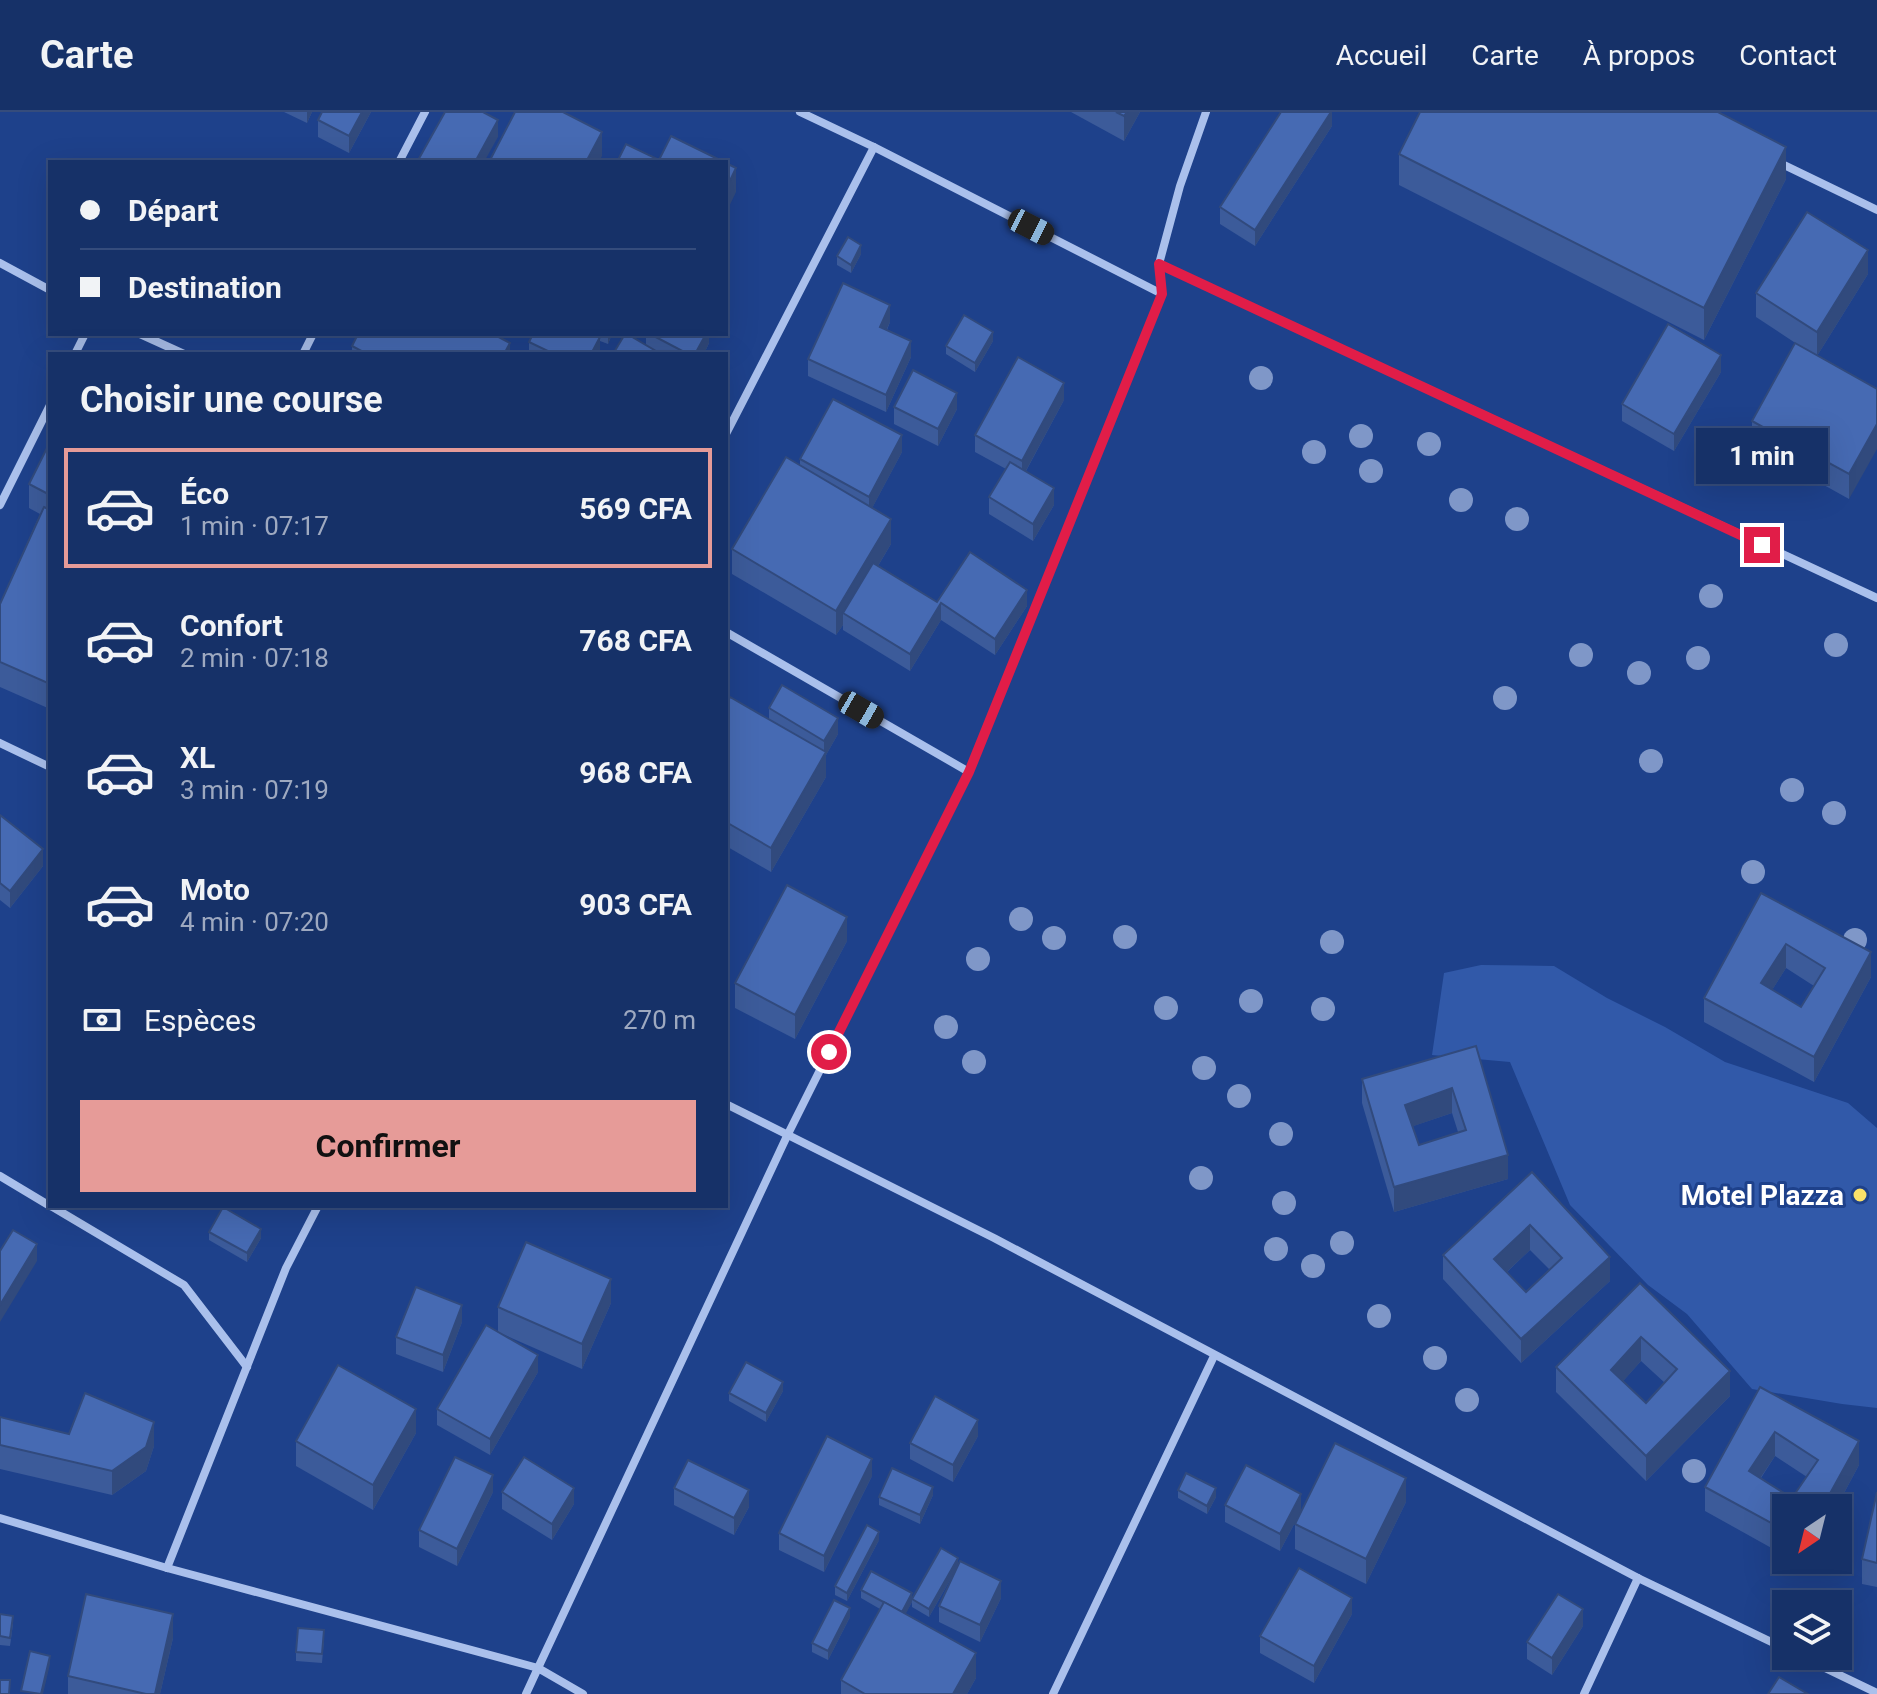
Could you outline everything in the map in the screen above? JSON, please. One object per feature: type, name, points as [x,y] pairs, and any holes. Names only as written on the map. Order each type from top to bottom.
[{"type":"street","points":[[400,160],[425,112]]},
{"type":"street","points":[[800,112],[1162,294]]},
{"type":"street","points":[[526,1694],[787,1136],[969,772],[1162,294],[1159,264],[1180,186],[1206,112]]},
{"type":"street","points":[[728,430],[874,147]]},
{"type":"street","points":[[1763,154],[1877,210]]},
{"type":"street","points":[[0,263],[48,289]]},
{"type":"street","points":[[1159,264],[1877,598]]},
{"type":"street","points":[[144,336],[180,352]]},
{"type":"street","points":[[0,505],[48,409]]},
{"type":"street","points":[[728,633],[969,772]]},
{"type":"street","points":[[0,743],[48,766]]},
{"type":"street","points":[[728,1105],[994,1238],[1638,1578],[1772,1642]]},
{"type":"street","points":[[0,1176],[48,1205]]},
{"type":"street","points":[[53,1208],[184,1285],[247,1367]]},
{"type":"street","points":[[167,1568],[286,1268],[317,1208]]},
{"type":"street","points":[[1053,1694],[1214,1356]]},
{"type":"street","points":[[0,1518],[167,1568],[538,1668],[583,1694]]},
{"type":"street","points":[[1584,1694],[1638,1578]]},
{"type":"street","points":[[1829,1670],[1877,1693]]},
{"type":"shaded area","points":[[1481,965],[1554,966],[1725,1062],[1848,1103],[1877,1128],[1877,1408],[1752,1389],[1687,1314],[1648,1285],[1570,1205],[1510,1062],[1432,1055],[1444,973]]},
{"type":"building","points":[[322,112],[362,112],[349,136],[318,120]]},
{"type":"building","points":[[445,112],[483,112],[498,120],[476,160],[418,160]]},
{"type":"building","points":[[515,112],[563,112],[602,132],[587,160],[490,160]]},
{"type":"building","points":[[1281,112],[1331,112],[1255,230],[1220,207]]},
{"type":"building","points":[[1420,112],[1718,112],[1786,147],[1704,308],[1399,154]]},
{"type":"building","points":[[671,136],[720,160],[659,160]]},
{"type":"building","points":[[626,144],[659,160],[618,160]]},
{"type":"building","points":[[728,164],[736,168],[728,185]]},
{"type":"building","points":[[1807,212],[1868,250],[1817,332],[1756,293]]},
{"type":"building","points":[[848,237],[861,245],[851,265],[837,256]]},
{"type":"building","points":[[843,283],[890,305],[880,327],[911,341],[886,395],[808,359]]},
{"type":"building","points":[[964,315],[993,332],[975,363],[946,346]]},
{"type":"building","points":[[1668,324],[1721,355],[1674,434],[1622,404]]},
{"type":"building","points":[[357,336],[497,336],[510,343],[505,352],[363,352],[352,346]]},
{"type":"building","points":[[532,336],[600,337],[592,352],[550,352],[529,342]]},
{"type":"building","points":[[624,336],[630,336],[658,352],[614,352]]},
{"type":"building","points":[[654,336],[705,336],[696,352],[684,352]]},
{"type":"building","points":[[1795,343],[1877,389],[1877,424],[1849,474],[1752,421]]},
{"type":"building","points":[[1018,357],[1064,383],[1022,461],[975,435]]},
{"type":"building","points":[[913,370],[957,393],[938,429],[894,407]]},
{"type":"building","points":[[833,399],[902,435],[869,497],[800,459]]},
{"type":"building","points":[[48,446],[48,494],[29,484]]},
{"type":"building","points":[[786,457],[891,519],[836,611],[732,549]]},
{"type":"building","points":[[1010,462],[1054,488],[1033,524],[989,497]]},
{"type":"building","points":[[44,507],[48,509],[48,683],[0,662],[0,604]]},
{"type":"building","points":[[970,552],[1027,590],[995,639],[941,603],[910,654],[843,613],[873,563],[937,602]]},
{"type":"building","points":[[782,685],[838,718],[824,741],[769,708]]},
{"type":"building","points":[[730,697],[826,752],[771,848],[728,823]]},
{"type":"building","points":[[0,815],[43,849],[10,891],[0,883]]},
{"type":"building","points":[[787,885],[847,917],[795,1015],[735,983]]},
{"type":"building","points":[[1761,893],[1871,952],[1814,1057],[1704,998]],"holes":[[[1786,944],[1825,968],[1801,1007],[1761,983]]]},
{"type":"building","points":[[1476,1046],[1508,1155],[1394,1187],[1362,1079]],"holes":[[[1452,1088],[1466,1130],[1419,1145],[1405,1105]]]},
{"type":"building","points":[[1532,1172],[1610,1257],[1521,1339],[1443,1255]],"holes":[[[1530,1225],[1562,1258],[1526,1292],[1494,1259]]]},
{"type":"building","points":[[222,1208],[261,1229],[247,1253],[209,1232]]},
{"type":"building","points":[[13,1230],[37,1244],[0,1305],[0,1251]]},
{"type":"building","points":[[526,1242],[611,1279],[582,1344],[498,1307]]},
{"type":"building","points":[[1640,1283],[1730,1371],[1646,1456],[1556,1367]],"holes":[[[1641,1337],[1677,1369],[1646,1403],[1611,1370]]]},
{"type":"building","points":[[416,1287],[462,1305],[443,1355],[396,1337]]},
{"type":"building","points":[[486,1325],[538,1355],[490,1439],[437,1409]]},
{"type":"building","points":[[746,1362],[783,1382],[766,1413],[729,1393]]},
{"type":"building","points":[[338,1365],[416,1409],[373,1485],[296,1441]]},
{"type":"building","points":[[1760,1387],[1859,1441],[1830,1494],[1795,1494],[1818,1460],[1775,1432],[1749,1471],[1786,1494],[1772,1494],[1772,1523],[1705,1487]]},
{"type":"building","points":[[85,1393],[154,1422],[146,1447],[112,1471],[0,1445],[0,1417],[69,1434]]},
{"type":"building","points":[[935,1396],[978,1420],[953,1465],[910,1443]]},
{"type":"building","points":[[827,1436],[872,1459],[824,1556],[779,1533]]},
{"type":"building","points":[[1335,1443],[1406,1478],[1366,1559],[1295,1524]]},
{"type":"building","points":[[455,1457],[493,1475],[457,1549],[419,1530]]},
{"type":"building","points":[[524,1457],[574,1488],[552,1524],[502,1492]]},
{"type":"building","points":[[688,1460],[749,1490],[734,1518],[674,1488]]},
{"type":"building","points":[[1246,1465],[1301,1494],[1280,1534],[1225,1505]]},
{"type":"building","points":[[892,1468],[933,1487],[920,1515],[879,1497]]},
{"type":"building","points":[[1186,1473],[1216,1488],[1207,1506],[1178,1490]]},
{"type":"building","points":[[1877,1492],[1877,1563],[1862,1559]]},
{"type":"building","points":[[867,1525],[879,1532],[847,1593],[835,1586]]},
{"type":"building","points":[[941,1548],[958,1558],[929,1609],[912,1599]]},
{"type":"building","points":[[960,1561],[1001,1581],[980,1625],[939,1606]]},
{"type":"building","points":[[1299,1568],[1352,1598],[1314,1666],[1260,1636]]},
{"type":"building","points":[[871,1571],[912,1593],[902,1612],[861,1590]]},
{"type":"building","points":[[86,1594],[173,1614],[155,1694],[68,1676]]},
{"type":"building","points":[[1558,1594],[1583,1609],[1552,1658],[1527,1642]]},
{"type":"building","points":[[834,1600],[850,1608],[828,1651],[812,1643]]},
{"type":"building","points":[[884,1602],[976,1653],[953,1694],[865,1694],[841,1680]]},
{"type":"building","points":[[0,1614],[13,1616],[10,1638],[0,1636]]},
{"type":"building","points":[[298,1628],[324,1630],[322,1654],[296,1652]]},
{"type":"building","points":[[30,1651],[50,1656],[41,1694],[21,1691]]},
{"type":"building","points":[[1779,1677],[1808,1694],[1768,1694]]},
{"type":"building","points":[[0,1680],[10,1680],[9,1694],[0,1694]]},
{"type":"place","name":"Motel Plazza","points":[[1860,1195]]},
{"type":"route","points":[[829,1052],[969,772],[1162,294],[1159,264],[1762,545]]}]
